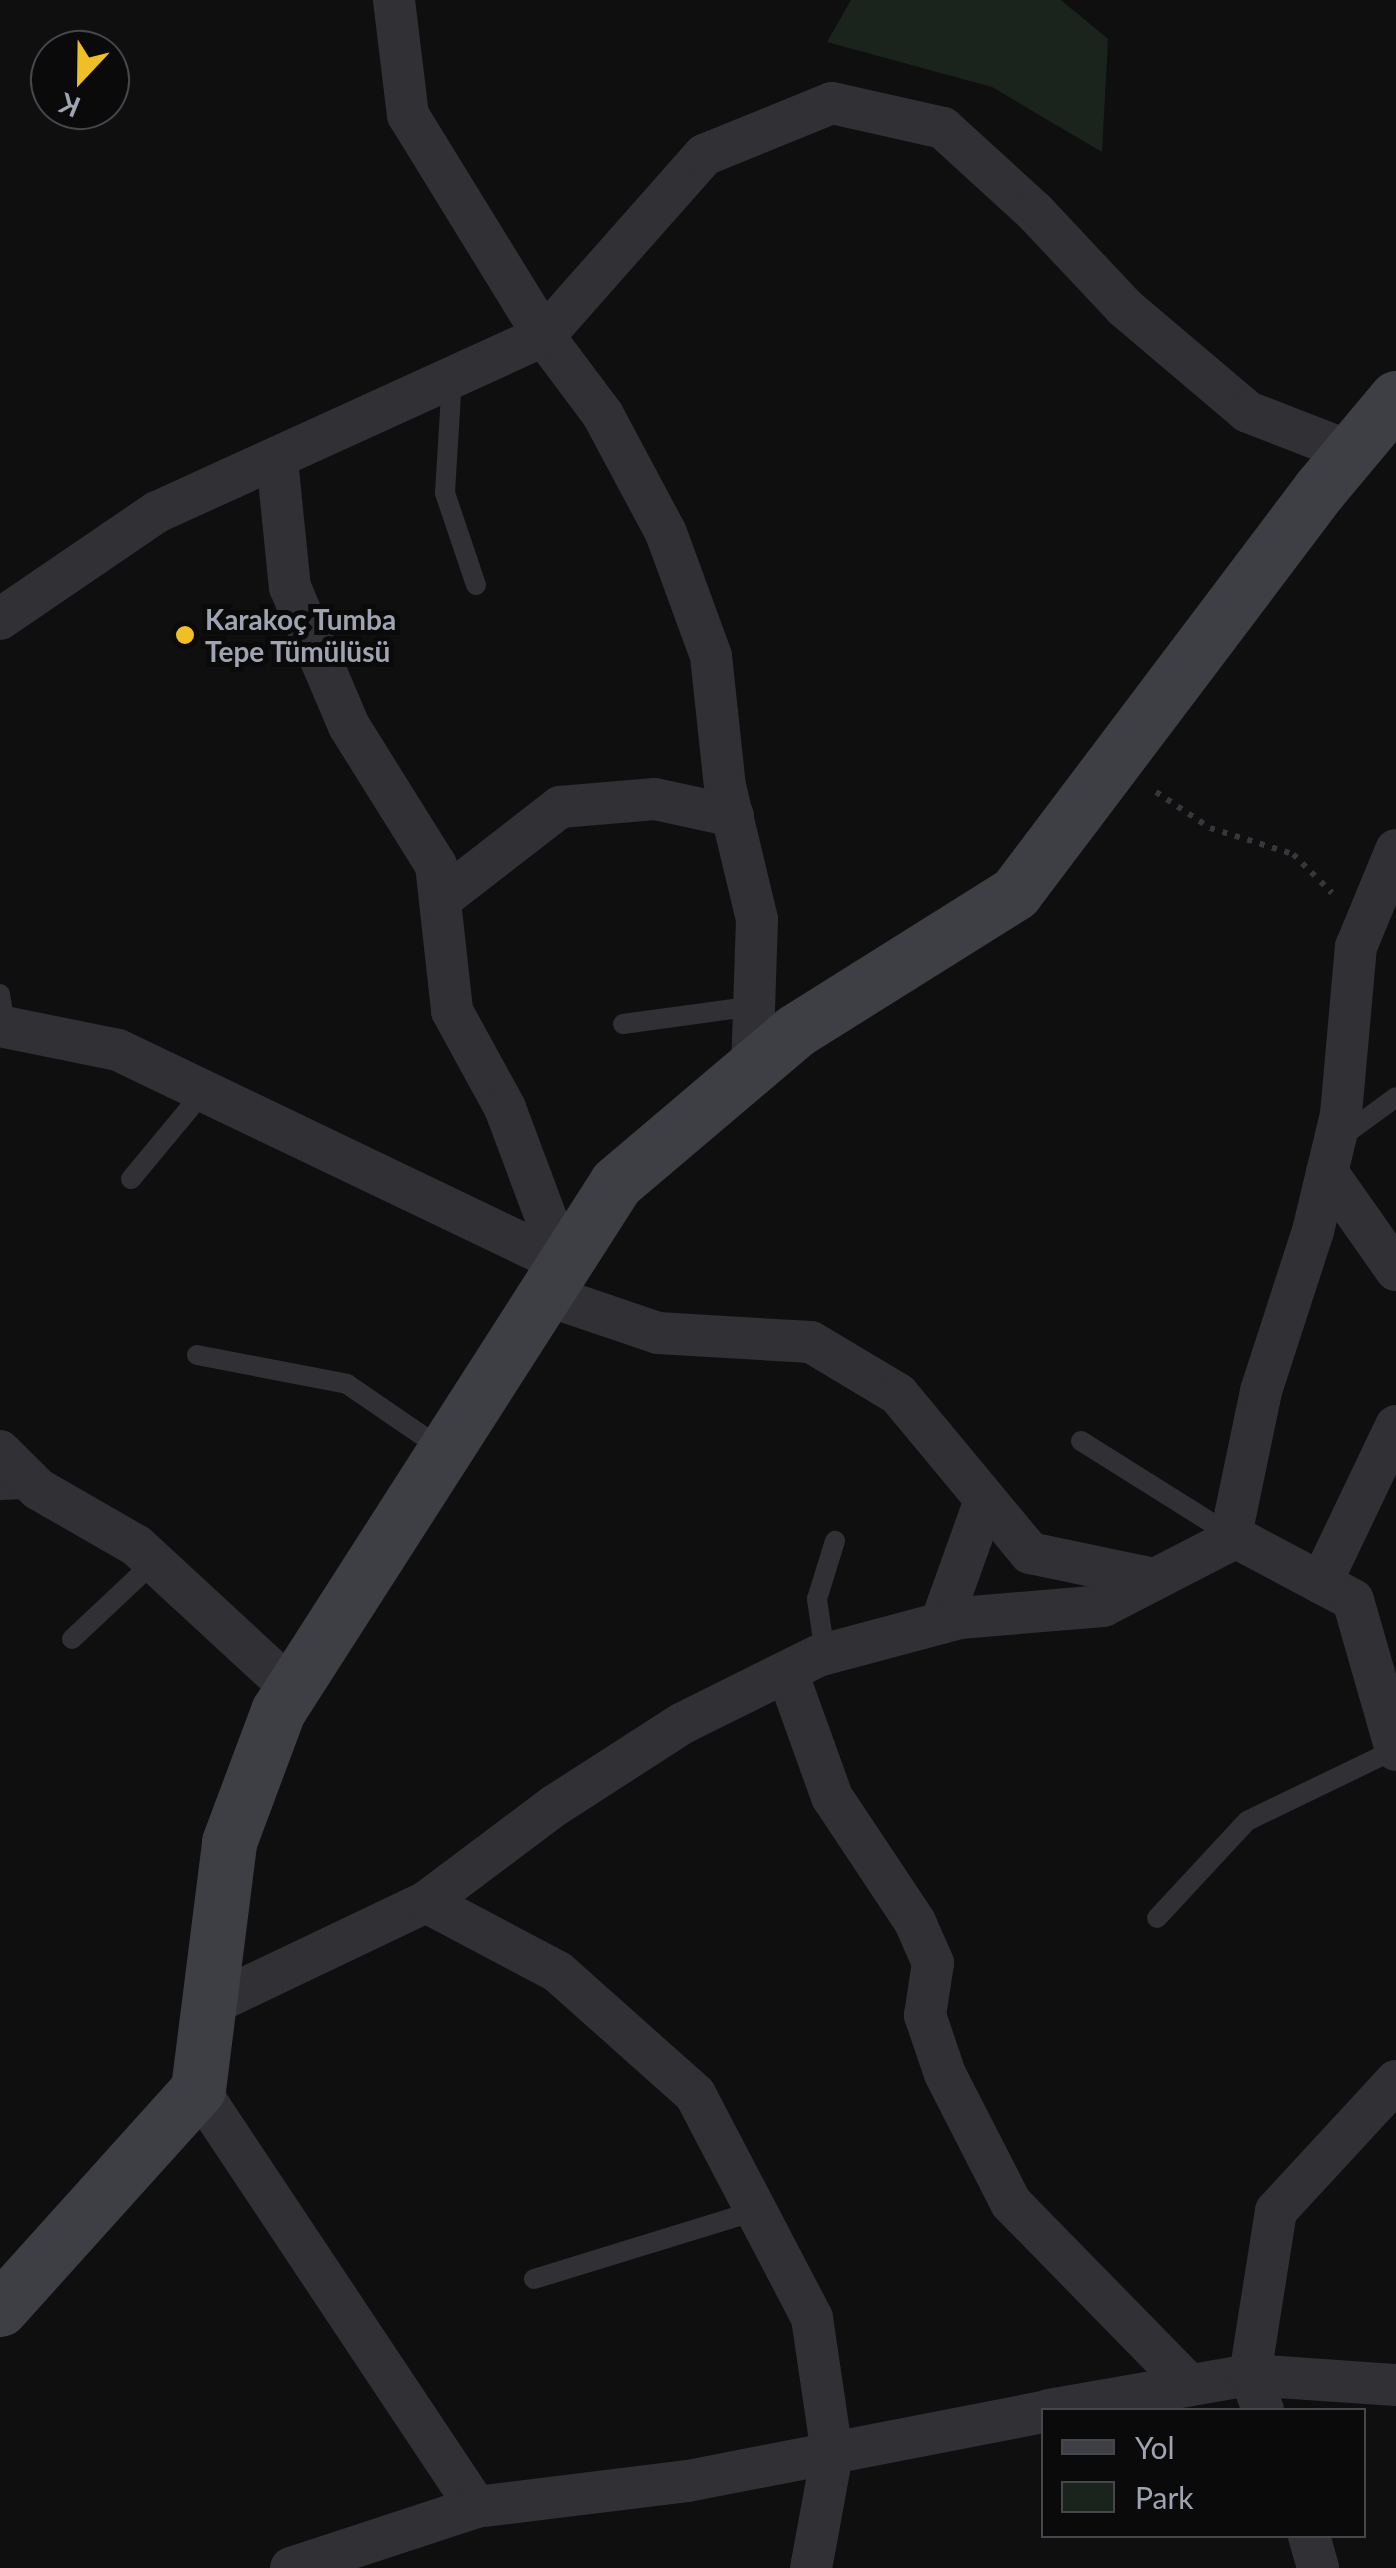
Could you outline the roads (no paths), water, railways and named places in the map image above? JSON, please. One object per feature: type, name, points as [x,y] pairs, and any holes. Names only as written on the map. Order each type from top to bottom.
[{"type":"street","points":[[394,0],[408,114],[544,336],[604,415],[666,533],[711,656],[733,816],[757,919],[752,1067]]},
{"type":"street","points":[[0,618],[158,512],[544,336],[704,156],[832,103],[943,128],[1034,211],[1124,307],[1248,412],[1351,452]]},
{"type":"street","points":[[6,2289],[198,2089],[229,1842],[292,1689],[616,1183],[796,1031],[1015,893],[1396,398]]},
{"type":"street","points":[[277,460],[290,587],[349,726],[436,865],[452,1012],[505,1108],[553,1278]]},
{"type":"street","points":[[440,900],[560,807],[655,798],[733,816]]},
{"type":"street","points":[[210,2005],[426,1902],[554,1806],[683,1723],[806,1663],[941,1623],[1102,1606],[1231,1535],[1260,1391],[1331,1157],[1356,947],[1396,850]]},
{"type":"street","points":[[2,1022],[118,1050],[205,1090],[658,1333],[811,1342],[898,1394],[984,1503],[1030,1553],[1154,1579]]},
{"type":"street","points":[[1331,1157],[1396,1270]]},
{"type":"street","points":[[1322,1583],[1396,1426]]},
{"type":"street","points":[[0,1451],[19,1490],[154,1562],[292,1689]]},
{"type":"street","points":[[941,1623],[984,1503]]},
{"type":"street","points":[[1231,1535],[1353,1600],[1396,1749]]},
{"type":"street","points":[[806,1663],[832,1797],[915,1922],[933,1962],[926,2015],[946,2074],[1011,2202],[1189,2385]]},
{"type":"street","points":[[426,1902],[558,1972],[695,2094],[812,2318],[832,2454],[810,2568]]},
{"type":"street","points":[[1256,2392],[1276,2211],[1396,2080]]},
{"type":"street","points":[[198,2089],[476,2507]]},
{"type":"street","points":[[1062,2408],[1189,2385],[1256,2392],[1396,2385]]},
{"type":"street","points":[[290,2568],[476,2507],[688,2481],[1041,2412]]},
{"type":"street","points":[[1310,2538],[1318,2568]]},
{"type":"lane","points":[[452,378],[445,492],[476,585]]},
{"type":"lane","points":[[623,1024],[754,1006]]},
{"type":"lane","points":[[130,1179],[205,1090]]},
{"type":"lane","points":[[1331,1157],[1396,1097]]},
{"type":"lane","points":[[197,1354],[347,1384],[444,1450]]},
{"type":"lane","points":[[1081,1441],[1231,1535]]},
{"type":"lane","points":[[806,1663],[817,1599],[835,1541]]},
{"type":"lane","points":[[72,1639],[154,1562]]},
{"type":"lane","points":[[1157,1918],[1247,1822],[1396,1749]]},
{"type":"lane","points":[[534,2278],[754,2210]]},
{"type":"place","name":"Karakoç Tumba Tepe Tümülüsü","points":[[185,635]]}]
